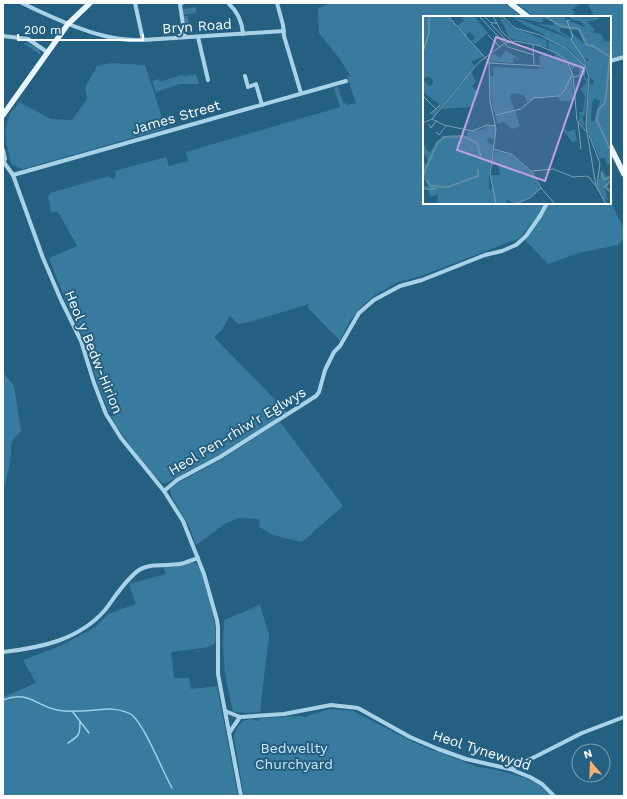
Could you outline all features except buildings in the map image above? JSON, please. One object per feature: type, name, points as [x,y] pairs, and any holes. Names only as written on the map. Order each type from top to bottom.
[{"type":"main road","points":[[510,3],[527,16]]},
{"type":"main road","points":[[3,115],[68,24],[87,4]]},
{"type":"main road","points":[[611,148],[624,174]]},
{"type":"street","name":"Bryn Road","points":[[22,3],[68,24],[112,39],[143,40],[284,31]]},
{"type":"street","points":[[135,3],[143,40]]},
{"type":"street","points":[[182,3],[180,4],[185,37]]},
{"type":"street","points":[[277,3],[301,94]]},
{"type":"street","points":[[229,4],[240,18],[243,34]]},
{"type":"street","points":[[3,36],[28,39],[47,52]]},
{"type":"street","points":[[198,37],[208,80]]},
{"type":"street","points":[[611,61],[624,57]]},
{"type":"street","points":[[245,76],[248,86],[256,84],[262,105]]},
{"type":"street","name":"James Street","points":[[13,175],[346,81]]},
{"type":"street","points":[[3,150],[5,159],[3,161]]},
{"type":"street","name":"Heol y Bedw-Hirion","points":[[3,161],[13,175],[43,258],[81,341],[94,383],[108,417],[121,438],[164,491],[183,521],[198,558],[217,620],[217,666],[241,796]]},
{"type":"street","name":"Heol Pen-rhiw'r Eglwys","points":[[164,491],[177,480],[220,457],[316,396],[319,392],[330,359],[334,352],[340,346],[359,313],[374,300],[400,286],[422,280],[485,255],[502,251],[516,245],[526,236],[546,204]]},
{"type":"street","points":[[3,652],[56,643],[92,623],[104,611],[133,575],[144,568],[179,564],[198,558]]},
{"type":"street","name":"Heol Tynewydd","points":[[240,717],[284,714],[331,705],[358,708],[410,737],[438,749],[474,761],[510,769],[530,777],[542,784],[554,796]]},
{"type":"street","points":[[225,711],[240,717],[229,732]]},
{"type":"street","points":[[510,769],[582,733],[624,717]]},
{"type":"green space","points":[[331,3],[503,3],[510,7],[520,16],[423,16],[423,204],[544,204],[538,215],[520,238],[421,276],[396,283],[375,295],[361,307],[349,322],[340,341],[308,308],[309,304],[250,322],[238,324],[230,316],[221,331],[214,337],[287,412],[253,435],[219,455],[166,483],[162,483],[148,469],[114,423],[111,416],[115,413],[109,411],[99,387],[83,337],[65,300],[49,258],[77,246],[58,212],[51,212],[48,197],[50,193],[109,176],[112,179],[115,177],[115,171],[166,157],[169,166],[188,161],[186,152],[340,107],[334,88],[338,87],[343,102],[348,105],[356,103],[347,77],[350,75],[339,58],[319,33],[318,8]]},
{"type":"green space","points":[[517,3],[582,3],[572,9],[575,13],[570,16],[533,16]]},
{"type":"green space","points":[[587,3],[624,3],[624,54],[611,58],[611,16],[594,16]]},
{"type":"green space","points":[[196,7],[196,13],[183,15],[183,9]]},
{"type":"green space","points":[[184,16],[188,16],[191,34],[187,33]]},
{"type":"green space","points":[[26,42],[39,49],[41,55],[24,44]]},
{"type":"green space","points":[[110,63],[145,65],[165,127],[164,129],[23,169],[12,165],[8,151],[6,130],[12,110],[14,110],[19,102],[51,119],[72,120],[87,99],[85,88],[97,66]]},
{"type":"green space","points":[[196,74],[199,84],[180,84],[156,92],[152,81],[159,79],[160,82],[181,75],[186,76]]},
{"type":"green space","points":[[611,203],[624,229],[624,238],[618,245],[579,253],[548,264],[525,240],[534,229],[548,204]]},
{"type":"green space","points":[[3,372],[14,386],[21,431],[12,441],[10,462],[3,493]]},
{"type":"green space","points":[[280,422],[343,506],[302,542],[273,535],[259,527],[260,519],[239,518],[226,523],[196,545],[190,528],[172,497],[170,490],[174,485],[222,459]]},
{"type":"green space","points":[[193,562],[199,565],[211,604],[215,625],[215,643],[209,647],[171,652],[174,678],[189,678],[191,689],[217,686],[238,796],[3,796],[3,697],[36,683],[23,660],[58,647],[95,627],[108,614],[136,604],[129,584],[166,574],[163,567],[175,567]]},
{"type":"green space","name":"Bedwellty Churchyard","points":[[260,605],[269,635],[260,712],[233,712],[225,675],[223,645],[224,620]]},
{"type":"green space","points":[[330,709],[353,711],[419,745],[478,767],[497,770],[526,778],[539,785],[550,796],[244,796],[234,738],[239,725],[245,720],[258,721],[259,719],[263,718],[306,717]]},
{"type":"waterway","points":[[3,700],[12,697],[25,697],[57,710],[78,711],[112,709],[123,711],[132,715],[154,750],[172,788]]},
{"type":"waterway","points":[[72,711],[89,733]]},
{"type":"waterway","points":[[68,743],[75,739],[78,735],[80,730],[80,722]]}]
